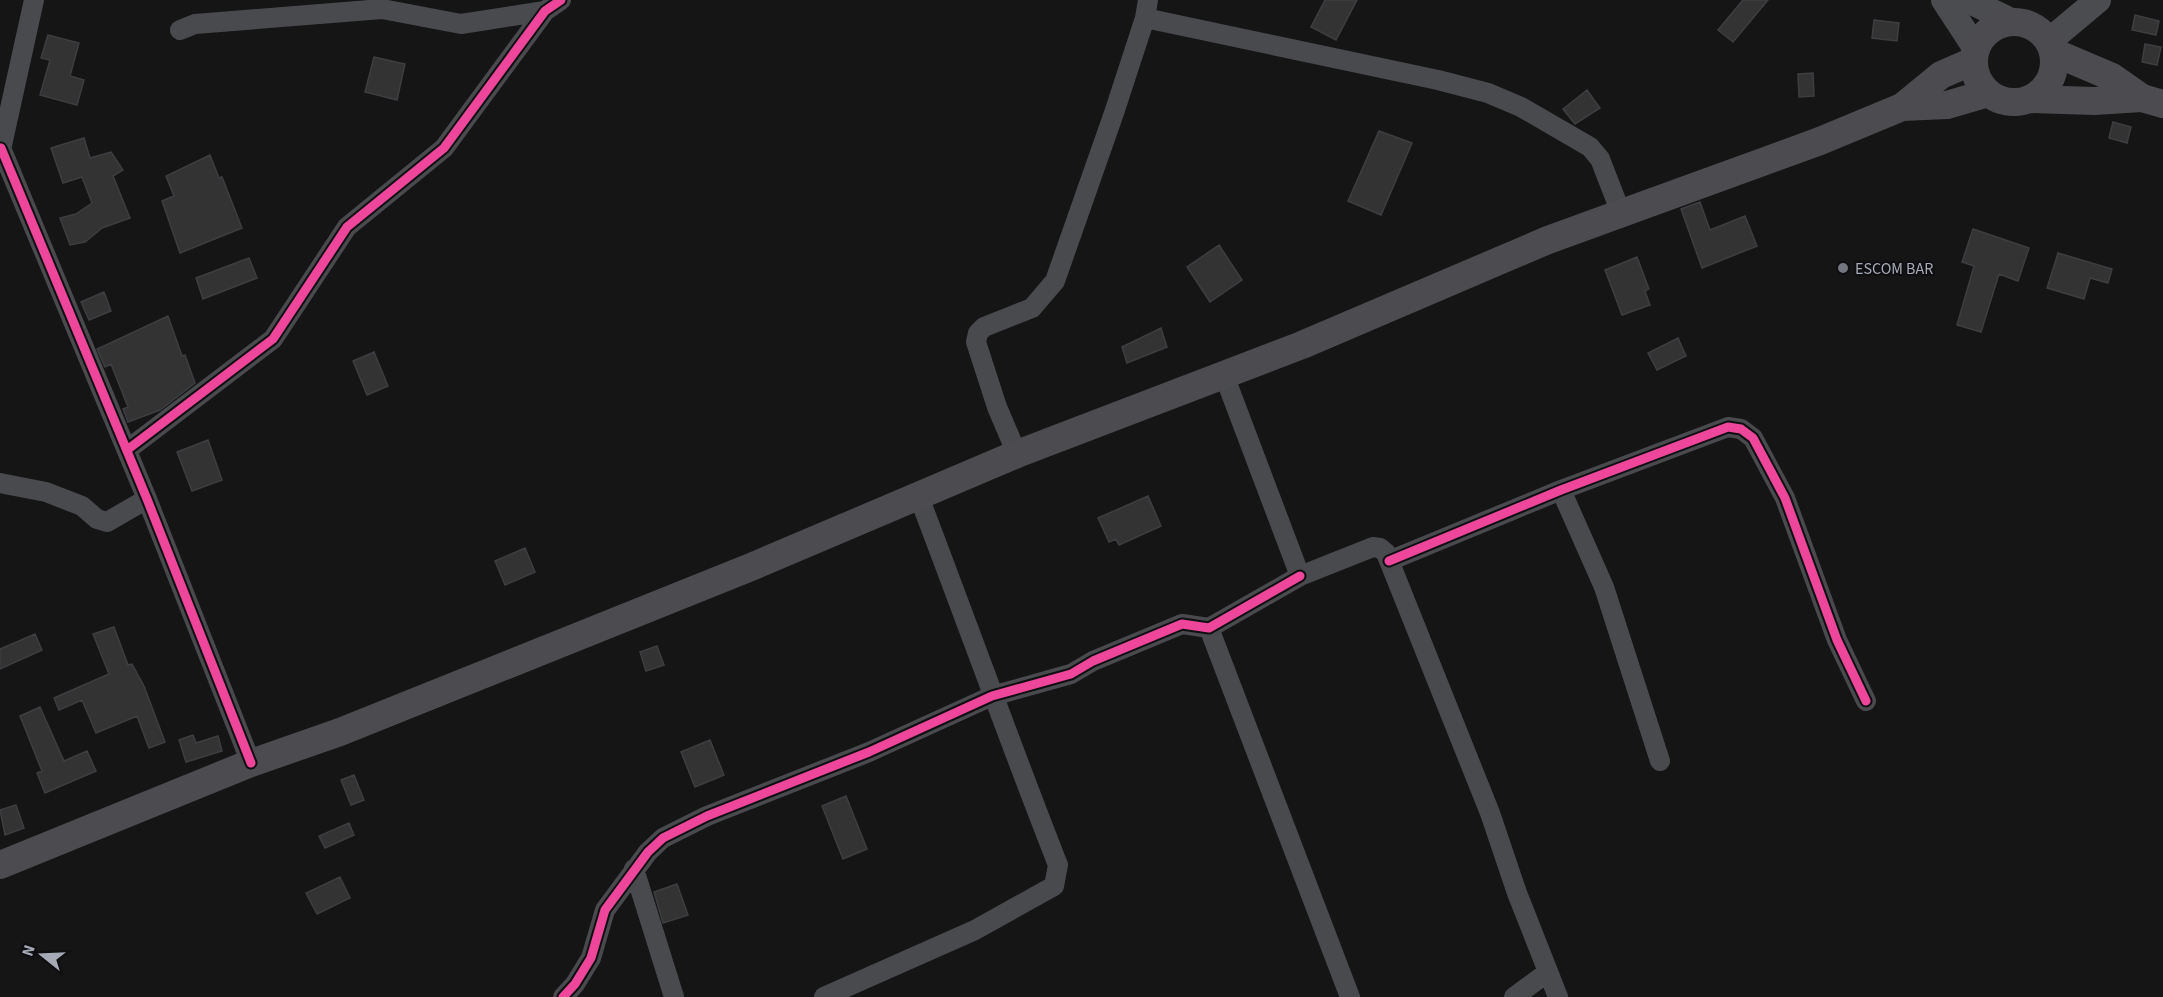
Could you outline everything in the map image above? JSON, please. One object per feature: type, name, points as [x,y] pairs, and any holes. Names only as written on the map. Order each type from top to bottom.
[{"type":"highway","points":[[0,865],[251,763],[340,732],[920,497],[1017,454],[1224,375],[1548,240],[1820,141],[1902,107],[1941,75],[1974,55],[1985,33],[1997,25],[2011,21],[2026,23],[2039,30],[2051,47],[2112,76],[2153,101]]},
{"type":"highway","points":[[2030,99],[2040,93],[2052,75],[2051,47]]},
{"type":"highway","points":[[1974,55],[1980,84],[1988,93],[2008,102],[2030,99],[2153,101]]},
{"type":"highway","points":[[1902,107],[1947,105],[1988,93]]},
{"type":"main road","points":[[1944,0],[1974,55]]},
{"type":"main road","points":[[1968,0],[2011,21]]},
{"type":"main road","points":[[2051,47],[2098,0]]},
{"type":"street","points":[[34,0],[6,99],[1,151],[127,450],[251,763]]},
{"type":"street","points":[[180,30],[195,24],[382,9],[461,24],[553,6]]},
{"type":"street","points":[[127,450],[273,339],[347,227],[444,148],[553,6]]},
{"type":"street","points":[[1017,454],[997,407],[976,342],[978,333],[984,327],[1032,308],[1055,281],[1146,9],[1488,93],[1521,107],[1590,147],[1600,159],[1621,213]]},
{"type":"street","points":[[1224,375],[1300,576]]},
{"type":"street","points":[[1389,561],[1561,490],[1728,427],[1741,429],[1753,438],[1785,498],[1837,640],[1866,701]]},
{"type":"street","points":[[0,483],[46,492],[82,506],[97,519],[107,522],[147,499]]},
{"type":"street","points":[[1561,490],[1604,587],[1660,761]]},
{"type":"street","points":[[824,997],[975,930],[1054,886],[1058,877],[1058,865],[992,696],[981,657],[920,497]]},
{"type":"street","points":[[563,997],[585,970],[605,910],[634,869],[663,838],[707,816],[869,752],[992,696],[1071,674],[1093,661],[1182,624],[1209,628],[1300,576],[1373,547],[1380,548],[1386,553],[1490,813],[1558,997]]},
{"type":"street","points":[[1209,628],[1350,997]]},
{"type":"street","points":[[634,869],[674,997]]},
{"type":"street","points":[[1514,997],[1548,972]]},
{"type":"building","points":[[1325,0],[1357,0],[1336,40],[1311,27]]},
{"type":"building","points":[[1743,0],[1768,0],[1733,42],[1718,30]]},
{"type":"building","points":[[2135,15],[2159,21],[2156,35],[2132,30]]},
{"type":"building","points":[[1874,20],[1899,23],[1897,41],[1872,38]]},
{"type":"building","points":[[48,35],[79,43],[70,76],[84,80],[77,105],[40,95],[50,60],[41,58]]},
{"type":"building","points":[[2145,44],[2161,47],[2157,65],[2142,62]]},
{"type":"building","points":[[374,57],[405,64],[397,100],[365,92]]},
{"type":"building","points":[[1813,73],[1814,96],[1799,97],[1798,74]]},
{"type":"building","points":[[1587,90],[1600,108],[1575,124],[1563,109]]},
{"type":"building","points":[[2113,122],[2131,127],[2127,143],[2109,138]]},
{"type":"building","points":[[1379,131],[1412,143],[1381,215],[1348,201]]},
{"type":"building","points":[[84,138],[90,158],[111,152],[123,170],[113,176],[130,218],[102,228],[85,242],[70,245],[60,218],[76,214],[92,203],[82,177],[63,183],[51,148]]},
{"type":"building","points":[[210,155],[219,178],[222,177],[242,228],[180,253],[162,201],[174,196],[166,176]]},
{"type":"building","points":[[1700,202],[1710,230],[1745,216],[1757,246],[1702,268],[1681,209]]},
{"type":"building","points":[[1973,229],[2029,248],[2018,281],[1999,274],[1981,332],[1957,325],[1974,266],[1962,262]]},
{"type":"building","points":[[1219,245],[1242,280],[1210,302],[1187,267]]},
{"type":"building","points":[[2058,253],[2112,269],[2108,283],[2090,278],[2084,299],[2047,288]]},
{"type":"building","points":[[1637,257],[1649,289],[1645,291],[1650,305],[1622,315],[1605,270]]},
{"type":"building","points":[[249,258],[257,278],[203,299],[196,278]]},
{"type":"building","points":[[104,292],[111,311],[89,320],[81,302]]},
{"type":"building","points":[[168,316],[182,356],[185,355],[195,383],[160,410],[128,422],[123,409],[128,407],[111,364],[105,367],[97,349]]},
{"type":"building","points":[[1161,328],[1167,347],[1127,363],[1122,347]]},
{"type":"building","points":[[1678,338],[1686,356],[1657,370],[1648,353]]},
{"type":"building","points":[[374,352],[388,386],[367,395],[353,361]]},
{"type":"building","points":[[208,440],[222,480],[192,491],[177,452]]},
{"type":"building","points":[[1148,496],[1161,526],[1119,545],[1116,539],[1109,542],[1098,518]]},
{"type":"building","points":[[525,548],[535,572],[505,585],[495,561]]},
{"type":"building","points":[[114,627],[128,665],[132,664],[144,686],[165,742],[149,748],[137,716],[96,733],[82,700],[59,710],[54,698],[109,674],[93,634]]},
{"type":"building","points":[[35,634],[42,650],[0,669],[0,649]]},
{"type":"building","points":[[657,646],[664,665],[646,671],[640,652]]},
{"type":"building","points":[[40,707],[64,761],[87,751],[96,771],[45,793],[37,773],[42,771],[20,716]]},
{"type":"building","points":[[193,735],[196,743],[218,736],[222,751],[186,762],[179,740]]},
{"type":"building","points":[[710,740],[724,775],[695,787],[681,752]]},
{"type":"building","points":[[354,775],[364,800],[351,805],[341,780]]},
{"type":"building","points":[[846,796],[867,849],[843,859],[822,806]]},
{"type":"building","points":[[16,805],[24,828],[5,835],[0,810]]},
{"type":"building","points":[[349,823],[354,835],[325,848],[319,836]]},
{"type":"building","points":[[340,877],[350,898],[317,914],[306,893]]},
{"type":"building","points":[[677,884],[688,915],[663,923],[654,892]]},
{"type":"cycle path","points":[[127,450],[273,339],[347,227],[444,148],[545,11],[561,0]]},
{"type":"cycle path","points":[[1,148],[147,499],[251,763]]},
{"type":"cycle path","points":[[1389,561],[1561,490],[1728,427],[1741,429],[1753,438],[1785,498],[1837,640],[1866,701]]},
{"type":"cycle path","points":[[563,997],[575,984],[591,958],[605,910],[648,852],[663,838],[707,816],[869,752],[992,696],[1071,674],[1093,661],[1182,624],[1209,628],[1300,576]]},
{"type":"place","name":"ESCOM BAR","points":[[1843,268]]}]
